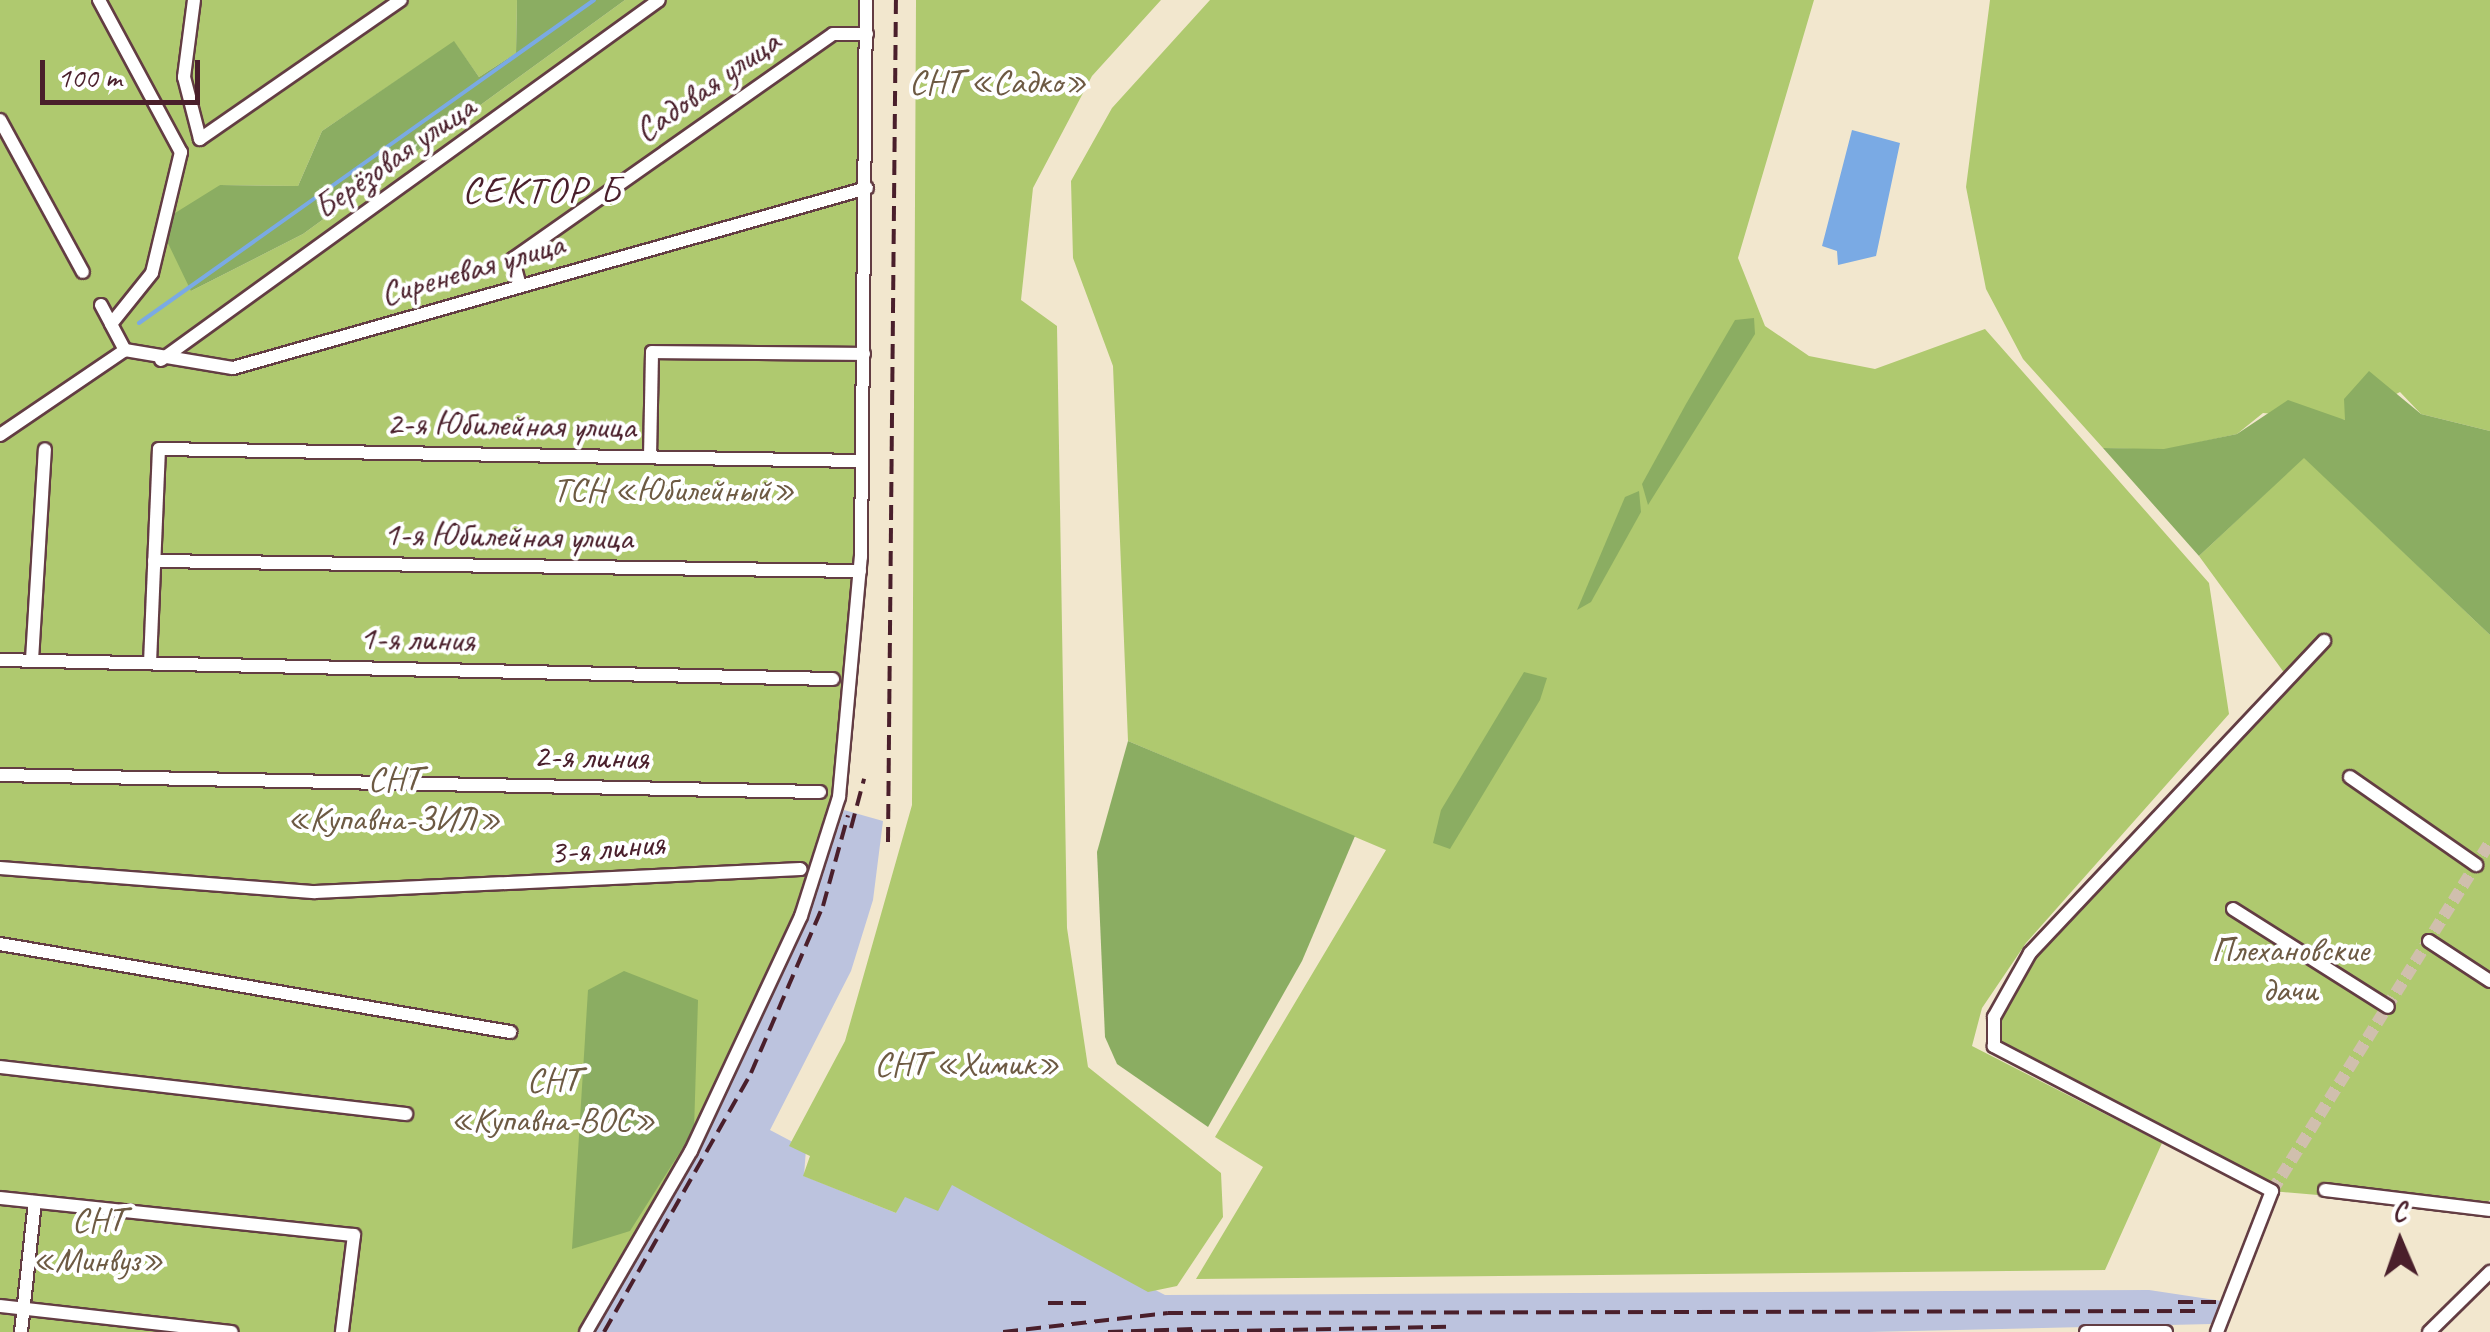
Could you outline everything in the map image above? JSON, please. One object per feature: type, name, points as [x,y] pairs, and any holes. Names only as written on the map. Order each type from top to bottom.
[{"type":"street","points":[[99,0],[181,152],[152,273],[110,324]]},
{"type":"street","points":[[194,0],[184,76],[200,139],[400,0]]},
{"type":"street","name":"Берёзовая улица","points":[[154,360],[660,0]]},
{"type":"street","points":[[586,1332],[692,1151],[819,869],[853,698],[860,571],[866,0]]},
{"type":"street","name":"Садовая улица","points":[[520,286],[512,259],[833,34],[866,34]]},
{"type":"street","points":[[0,120],[82,272]]},
{"type":"street","name":"Сиреневая улица","points":[[125,350],[154,360],[233,368],[867,188]]},
{"type":"street","points":[[0,435],[125,350],[101,306]]},
{"type":"street","points":[[650,457],[652,352],[864,354]]},
{"type":"street","points":[[32,660],[46,449]]},
{"type":"street","name":"2-я Юбилейная улица","points":[[154,561],[159,449],[862,461]]},
{"type":"street","points":[[150,663],[154,561]]},
{"type":"street","name":"1-я Юбилейная улица","points":[[154,561],[860,571]]},
{"type":"street","points":[[2217,1332],[2272,1191],[1994,1046],[1994,1017],[2030,953],[2324,641]]},
{"type":"street","name":"1-я линия","points":[[0,660],[832,679]]},
{"type":"street","name":"2-я линия","points":[[0,776],[820,792]]},
{"type":"street","points":[[2350,777],[2476,865]]},
{"type":"street","name":"3-я линия","points":[[0,868],[315,892],[800,869]]},
{"type":"street","points":[[2233,909],[2388,1007]]},
{"type":"street","points":[[2429,940],[2490,980]]},
{"type":"street","points":[[0,944],[510,1032]]},
{"type":"street","points":[[0,1067],[406,1114]]},
{"type":"street","points":[[2325,1190],[2490,1210]]},
{"type":"street","points":[[0,1198],[354,1235],[342,1332]]},
{"type":"street","points":[[21,1332],[35,1202]]},
{"type":"street","points":[[2429,1332],[2490,1272]]},
{"type":"street","points":[[0,1306],[232,1332]]},
{"type":"street","points":[[2086,1332],[2166,1332]]},
{"type":"shaded area","points":[[844,810],[883,821],[873,900],[851,971],[770,1130],[806,1149],[804,1176],[896,1213],[904,1196],[951,1184],[1165,1295],[2149,1290],[2222,1301],[2211,1324],[1869,1332],[589,1332],[687,1168],[807,919]]},
{"type":"green space","points":[[0,0],[517,0],[516,53],[479,77],[454,42],[322,131],[298,186],[220,185],[191,291],[303,234],[625,0],[866,0],[853,699],[819,869],[691,1151],[586,1332],[0,1332]]},
{"type":"green space","points":[[517,0],[625,0],[303,234],[191,291],[164,235],[167,218],[220,185],[298,186],[322,131],[454,41],[479,77],[516,53]]},
{"type":"green space","points":[[916,0],[1161,0],[1092,76],[1033,188],[1021,300],[1057,326],[1067,928],[1088,1067],[1221,1173],[1223,1217],[1177,1286],[1148,1292],[952,1185],[938,1211],[905,1197],[896,1213],[803,1176],[810,1156],[789,1146],[845,1041],[912,805]]},
{"type":"green space","points":[[1210,0],[1814,0],[1738,258],[1765,326],[1809,356],[1875,369],[1985,329],[2209,583],[2229,714],[2026,943],[1982,1008],[1972,1046],[2162,1143],[2105,1270],[1196,1279],[1263,1167],[1215,1137],[1386,850],[1128,741],[1113,366],[1073,258],[1071,181],[1112,108]]},
{"type":"green space","points":[[1990,0],[2490,0],[2490,431],[2421,414],[2400,392],[2346,420],[2263,413],[2237,434],[2164,450],[2103,448],[2023,359],[1986,289],[1966,187]]},
{"type":"green space","points":[[1754,318],[1755,334],[1648,505],[1642,484],[1686,404],[1735,320]]},
{"type":"green space","points":[[2369,371],[2421,414],[2490,431],[2490,635],[2304,458],[2199,556],[2103,448],[2164,449],[2237,434],[2288,400],[2345,420],[2344,399]]},
{"type":"green space","name":"Плехановские дачи","points":[[2304,457],[2490,635],[2490,1200],[2480,1209],[2272,1191],[1994,1046],[1994,1017],[2030,953],[2288,678],[2199,556]]},
{"type":"green space","points":[[1639,491],[1641,512],[1591,602],[1577,610],[1625,497]]},
{"type":"green space","points":[[1524,672],[1547,678],[1540,700],[1450,849],[1433,843],[1441,810]]},
{"type":"green space","points":[[1128,741],[1355,836],[1302,961],[1208,1127],[1117,1064],[1105,1037],[1097,852]]},
{"type":"green space","points":[[624,971],[698,1000],[694,1130],[630,1231],[572,1249],[588,990]]},
{"type":"water","points":[[1852,130],[1900,143],[1876,256],[1838,265],[1837,251],[1822,246]]},
{"type":"waterway","points":[[139,323],[594,0]]},
{"type":"tunnel","points":[[2272,1191],[2490,842]]},
{"type":"railway","points":[[888,842],[896,0]]},
{"type":"railway","points":[[851,828],[864,779]]},
{"type":"railway","points":[[604,1332],[751,1073],[823,906],[848,815]]},
{"type":"railway","points":[[2178,1302],[2217,1302]]},
{"type":"railway","points":[[1048,1303],[1093,1303]]},
{"type":"railway","points":[[1003,1332],[1168,1313],[2196,1311]]},
{"type":"railway","points":[[1178,1332],[1448,1327]]},
{"type":"railway","points":[[1108,1332],[1193,1329]]},
{"type":"district","name":"СЕКТОР Б","points":[[542,190]]},
{"type":"park label","name":"СНТ «Садко»","points":[[998,82]]},
{"type":"park label","name":"ТСН «Юбилейный»","points":[[674,490]]},
{"type":"park label","name":"СНТ «Купавна-ЗИЛ»","points":[[394,799]]},
{"type":"park label","name":"СНТ «Химик»","points":[[967,1064]]},
{"type":"park label","name":"СНТ «Купавна-ВОС»","points":[[553,1100]]},
{"type":"park label","name":"СНТ «Минвуз»","points":[[98,1240]]}]
